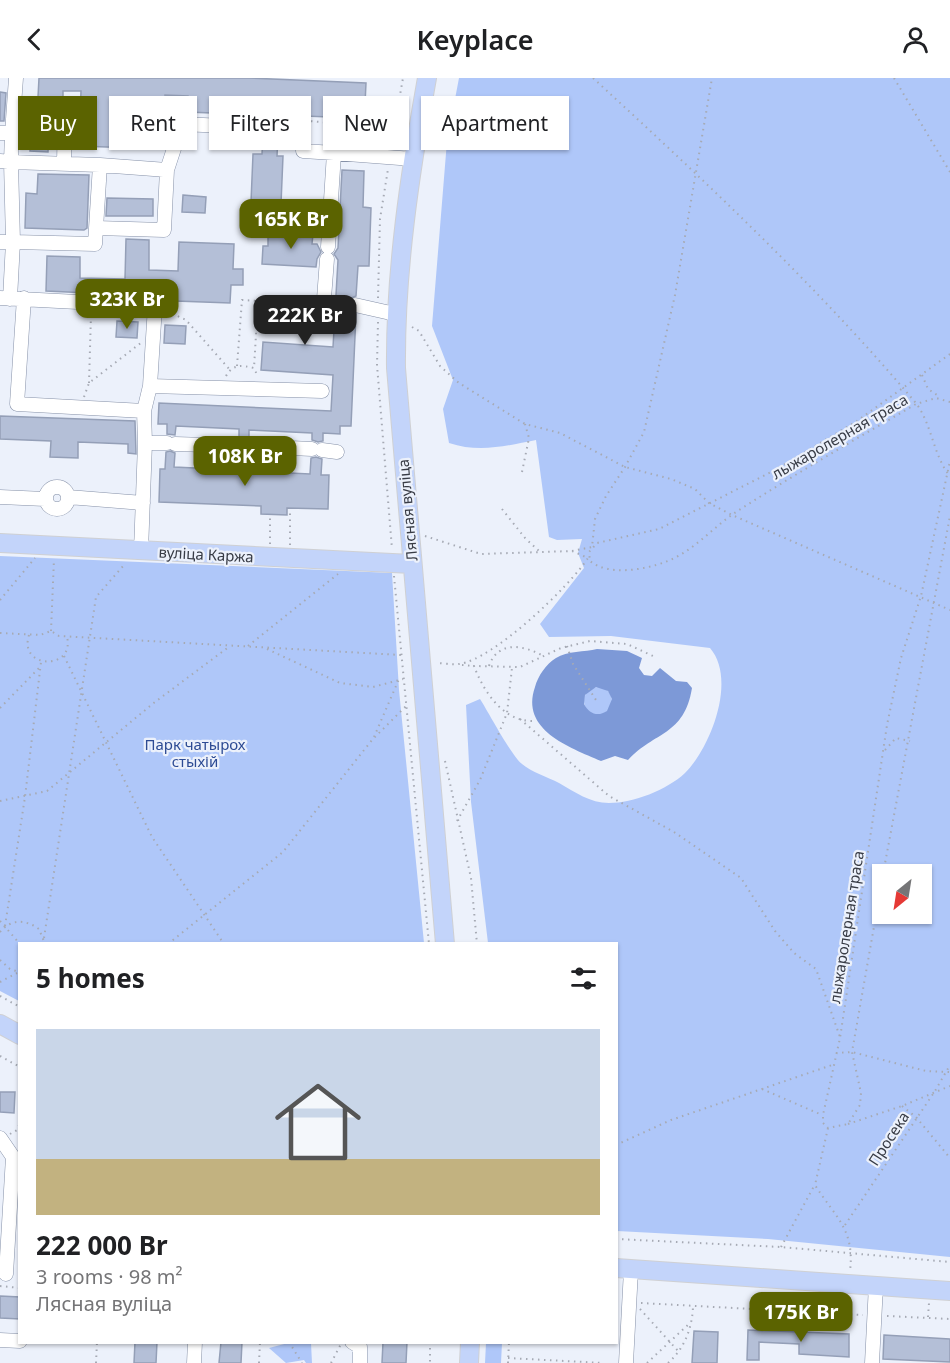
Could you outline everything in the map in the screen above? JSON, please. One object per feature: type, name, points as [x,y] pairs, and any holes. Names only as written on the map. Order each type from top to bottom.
[{"type":"main road","name":"Лясная вуліца","points":[[427,78],[413,159],[395,314],[398,397],[445,942]]},
{"type":"main road","name":"вуліца Каржа","points":[[0,543],[412,564]]},
{"type":"main road","points":[[0,1024],[18,1034]]},
{"type":"main road","points":[[624,1269],[950,1291]]},
{"type":"main road","points":[[469,1363],[470,1344]]},
{"type":"lane","points":[[16,78],[15,107],[6,133],[6,242],[12,298],[17,404],[144,411]]},
{"type":"lane","points":[[15,107],[65,112],[64,163]]},
{"type":"lane","points":[[96,228],[164,230],[167,170],[182,124],[209,125]]},
{"type":"lane","points":[[303,151],[413,159]]},
{"type":"lane","points":[[327,307],[327,253],[334,153]]},
{"type":"lane","points":[[6,161],[167,170]]},
{"type":"lane","points":[[6,242],[95,244],[100,165]]},
{"type":"lane","points":[[12,298],[155,306],[150,386],[144,411],[141,551]]},
{"type":"lane","points":[[355,305],[395,314]]},
{"type":"lane","points":[[150,386],[322,391]]},
{"type":"lane","points":[[145,442],[317,449],[337,452]]},
{"type":"lane","points":[[0,496],[45,499],[49,506],[56,509],[63,508],[68,497],[143,503]]},
{"type":"lane","points":[[1,1138],[13,1157],[3,1280]]},
{"type":"lane","points":[[624,1269],[622,1323],[626,1363]]},
{"type":"lane","points":[[872,1363],[876,1285]]},
{"type":"lane","points":[[0,1340],[18,1341]]},
{"type":"lane","points":[[194,1363],[195,1344]]},
{"type":"lane","points":[[355,1344],[360,1347],[360,1363]]},
{"type":"lane","points":[[861,1363],[873,1344]]},
{"type":"path","points":[[594,78],[694,172],[848,327],[916,404],[949,475]]},
{"type":"path","points":[[460,664],[482,655],[529,620],[557,595],[588,558],[592,547],[595,519],[606,496],[626,468],[645,432],[662,363],[712,78]]},
{"type":"path","points":[[894,78],[950,172]]},
{"type":"path","points":[[237,366],[242,300],[258,301],[254,368]]},
{"type":"path","points":[[81,408],[89,383],[91,302]]},
{"type":"path","points":[[155,306],[186,320],[230,370]]},
{"type":"path","points":[[410,337],[409,326],[419,331],[440,366],[459,383],[525,424],[560,433],[626,468],[695,489],[709,503],[732,515],[950,610]]},
{"type":"path","points":[[89,383],[153,333]]},
{"type":"path","name":"лыжаролерная траса","points":[[572,551],[592,547],[609,539],[659,529],[709,503],[833,436],[950,354]]},
{"type":"path","name":"лыжаролерная траса","points":[[922,374],[928,389],[950,402]]},
{"type":"path","name":"лыжаролерная траса","points":[[572,551],[588,558],[592,563],[612,569],[653,566],[680,556],[732,515],[916,404],[942,398]]},
{"type":"path","points":[[522,472],[529,438],[525,424]]},
{"type":"path","name":"лыжаролерная траса","points":[[823,1115],[840,1038],[883,753],[901,658],[921,596],[949,475],[950,461]]},
{"type":"path","points":[[502,509],[539,551]]},
{"type":"path","points":[[290,512],[290,548]]},
{"type":"path","name":"лыжаролерная траса","points":[[885,864],[910,741],[950,516]]},
{"type":"path","points":[[270,518],[270,547]]},
{"type":"path","points":[[424,526],[426,547]]},
{"type":"path","points":[[425,536],[462,550],[482,554],[572,551]]},
{"type":"path","points":[[0,600],[37,556]]},
{"type":"path","points":[[46,556],[54,557],[51,631]]},
{"type":"path","points":[[45,942],[96,597],[127,561],[116,561]]},
{"type":"path","points":[[248,646],[342,571],[330,571]]},
{"type":"path","points":[[393,572],[429,942]]},
{"type":"path","points":[[0,633],[40,635],[51,631],[67,637],[401,655]]},
{"type":"path","points":[[29,635],[30,652],[41,662],[53,663],[64,656],[68,643],[67,637]]},
{"type":"path","points":[[433,662],[520,667],[567,646],[590,641],[614,642],[641,649],[653,656]]},
{"type":"path","points":[[0,801],[47,791],[230,645]]},
{"type":"path","points":[[489,666],[496,654],[508,647],[519,646],[543,656]]},
{"type":"path","points":[[567,646],[573,664],[596,700]]},
{"type":"path","points":[[264,647],[340,683],[373,687],[403,679]]},
{"type":"path","points":[[64,656],[152,837],[223,942]]},
{"type":"path","points":[[5,926],[25,797],[41,662]]},
{"type":"path","points":[[474,666],[484,689],[507,713],[532,721]]},
{"type":"path","points":[[0,708],[40,667]]},
{"type":"path","points":[[457,821],[480,780],[507,713],[512,667]]},
{"type":"path","points":[[372,740],[399,679]]},
{"type":"path","points":[[170,942],[283,852],[342,782],[372,740],[406,706]]},
{"type":"path","points":[[520,719],[609,796],[674,832],[741,878],[775,931],[794,953],[816,969],[840,1038]]},
{"type":"path","points":[[883,753],[896,738],[910,741]]},
{"type":"path","points":[[445,759],[471,878],[477,942]]},
{"type":"path","points":[[0,921],[18,942]]},
{"type":"path","points":[[0,932],[13,922],[32,924],[44,938]]},
{"type":"path","name":"лыжаролерная траса","points":[[848,1124],[860,1106],[861,1093],[852,1052],[874,924]]},
{"type":"path","points":[[0,960],[10,969],[18,972]]},
{"type":"path","points":[[0,982],[18,973]]},
{"type":"path","points":[[0,996],[18,1006]]},
{"type":"path","points":[[836,1053],[852,1052],[926,1071],[950,1072]]},
{"type":"path","points":[[0,1056],[18,1066]]},
{"type":"path","points":[[618,1143],[671,1120],[835,1064]]},
{"type":"path","name":"Просека","points":[[845,1226],[916,1117],[935,1092],[950,1065]]},
{"type":"path","points":[[762,1089],[823,1115],[823,1123],[828,1128],[834,1129],[902,1106],[950,1086]]},
{"type":"path","points":[[902,1106],[916,1117],[950,1158]]},
{"type":"path","points":[[1,1138],[18,1128]]},
{"type":"path","points":[[781,1247],[815,1185],[828,1128]]},
{"type":"path","points":[[815,1185],[827,1206],[845,1226],[853,1253]]},
{"type":"path","points":[[618,1239],[781,1247],[950,1262]]},
{"type":"path","points":[[3,1280],[18,1287]]},
{"type":"path","points":[[679,1353],[634,1303],[950,1319]]},
{"type":"path","points":[[928,1317],[929,1303]]},
{"type":"path","points":[[668,1363],[679,1353],[692,1321],[693,1307]]},
{"type":"path","points":[[647,1363],[692,1321]]},
{"type":"path","points":[[96,1363],[97,1344]]},
{"type":"path","points":[[259,1363],[260,1344]]},
{"type":"path","points":[[290,1344],[302,1363]]},
{"type":"path","points":[[331,1363],[340,1344]]},
{"type":"path","points":[[430,1344],[430,1363]]},
{"type":"path","points":[[508,1344],[508,1363]]},
{"type":"path","points":[[508,1358],[603,1363]]},
{"type":"green space","points":[[459,78],[950,78],[950,1257],[768,1239],[618,1231],[618,942],[488,942],[471,802],[466,705],[480,699],[512,752],[526,767],[589,799],[602,803],[628,801],[649,794],[678,779],[695,761],[704,747],[721,694],[718,661],[710,648],[611,636],[549,637],[540,624],[584,568],[578,553],[582,539],[557,540],[549,537],[536,440],[482,448],[449,443],[443,409],[453,380],[432,326],[446,150],[569,150],[569,96],[456,96]]},
{"type":"green space","name":"Парк чатырох стыхій","points":[[0,556],[392,573],[399,690],[424,942],[18,942],[18,1000],[0,991]]},
{"type":"green space","points":[[598,687],[608,691],[612,701],[608,711],[598,715],[588,711],[584,701],[588,691]]},
{"type":"green space","points":[[284,1344],[311,1344],[312,1363],[306,1363],[304,1360],[286,1363],[269,1348]]},
{"type":"green space","points":[[486,1344],[502,1344],[501,1363],[485,1363]]},
{"type":"shaded area","points":[[597,649],[627,651],[642,658],[639,668],[644,675],[652,676],[660,668],[676,681],[687,682],[692,688],[688,704],[675,724],[628,760],[615,756],[601,761],[575,750],[550,735],[534,715],[532,702],[535,687],[546,667],[560,656]],"holes":[[[596,687],[608,691],[612,699],[604,713],[591,712],[584,704],[585,695]]]},
{"type":"building","points":[[39,78],[249,78],[366,83],[365,96],[323,96],[323,117],[311,116],[311,96],[209,96],[209,113],[197,112],[197,96],[109,96],[109,147],[97,147],[97,96],[81,96],[81,91],[63,91],[63,96],[38,96]]},
{"type":"building","points":[[0,92],[6,93],[4,121],[0,121]]},
{"type":"building","points":[[30,150],[48,150],[48,152]]},
{"type":"building","points":[[262,150],[277,150],[277,156],[283,156],[281,204],[251,202],[253,154],[262,154]]},
{"type":"building","points":[[342,170],[364,171],[363,207],[371,208],[369,266],[358,266],[356,296],[349,299],[346,304],[349,311],[356,314],[351,426],[340,426],[340,434],[323,433],[323,441],[318,442],[312,440],[312,433],[249,430],[249,437],[243,438],[239,437],[239,429],[176,426],[175,435],[167,434],[167,424],[158,424],[159,403],[331,411],[333,375],[261,370],[263,342],[333,347],[338,260],[334,254],[338,248]]},
{"type":"building","points":[[38,174],[89,175],[87,228],[84,230],[25,228],[26,193],[37,194]]},
{"type":"building","points":[[183,195],[206,197],[205,213],[182,212]]},
{"type":"building","points":[[107,198],[153,199],[153,216],[106,216]]},
{"type":"building","points":[[268,232],[313,234],[312,244],[317,244],[321,252],[316,267],[262,264],[263,246],[268,246]]},
{"type":"building","points":[[126,239],[149,240],[149,270],[178,271],[179,242],[234,244],[233,269],[243,269],[243,285],[231,285],[230,303],[176,301],[177,297],[46,291],[47,256],[80,257],[80,278],[125,279]]},
{"type":"building","points":[[117,321],[138,322],[137,338],[116,337]]},
{"type":"building","points":[[165,325],[186,326],[185,344],[164,343]]},
{"type":"building","points":[[0,416],[135,421],[136,454],[128,453],[128,444],[78,442],[78,458],[50,457],[51,441],[0,439]]},
{"type":"building","points":[[166,452],[175,453],[174,467],[237,470],[238,455],[248,455],[247,471],[310,474],[311,458],[322,459],[321,475],[329,475],[328,509],[287,508],[287,515],[261,514],[261,506],[159,502],[160,469],[165,469]]},
{"type":"building","points":[[0,1092],[15,1092],[14,1113],[0,1112]]},
{"type":"building","points":[[0,1296],[18,1297],[18,1319],[0,1318]]},
{"type":"building","points":[[748,1330],[849,1334],[849,1357],[799,1354],[799,1344],[759,1342],[759,1360],[747,1360]]},
{"type":"building","points":[[694,1331],[718,1332],[717,1363],[692,1363]]},
{"type":"building","points":[[884,1335],[950,1339],[950,1362],[883,1359]]},
{"type":"building","points":[[135,1344],[157,1344],[156,1363],[134,1363]]},
{"type":"building","points":[[221,1344],[242,1344],[241,1363],[219,1363]]},
{"type":"building","points":[[383,1344],[407,1344],[406,1363],[382,1363]]},
{"type":"tunnel","points":[[335,304],[355,305]]}]
